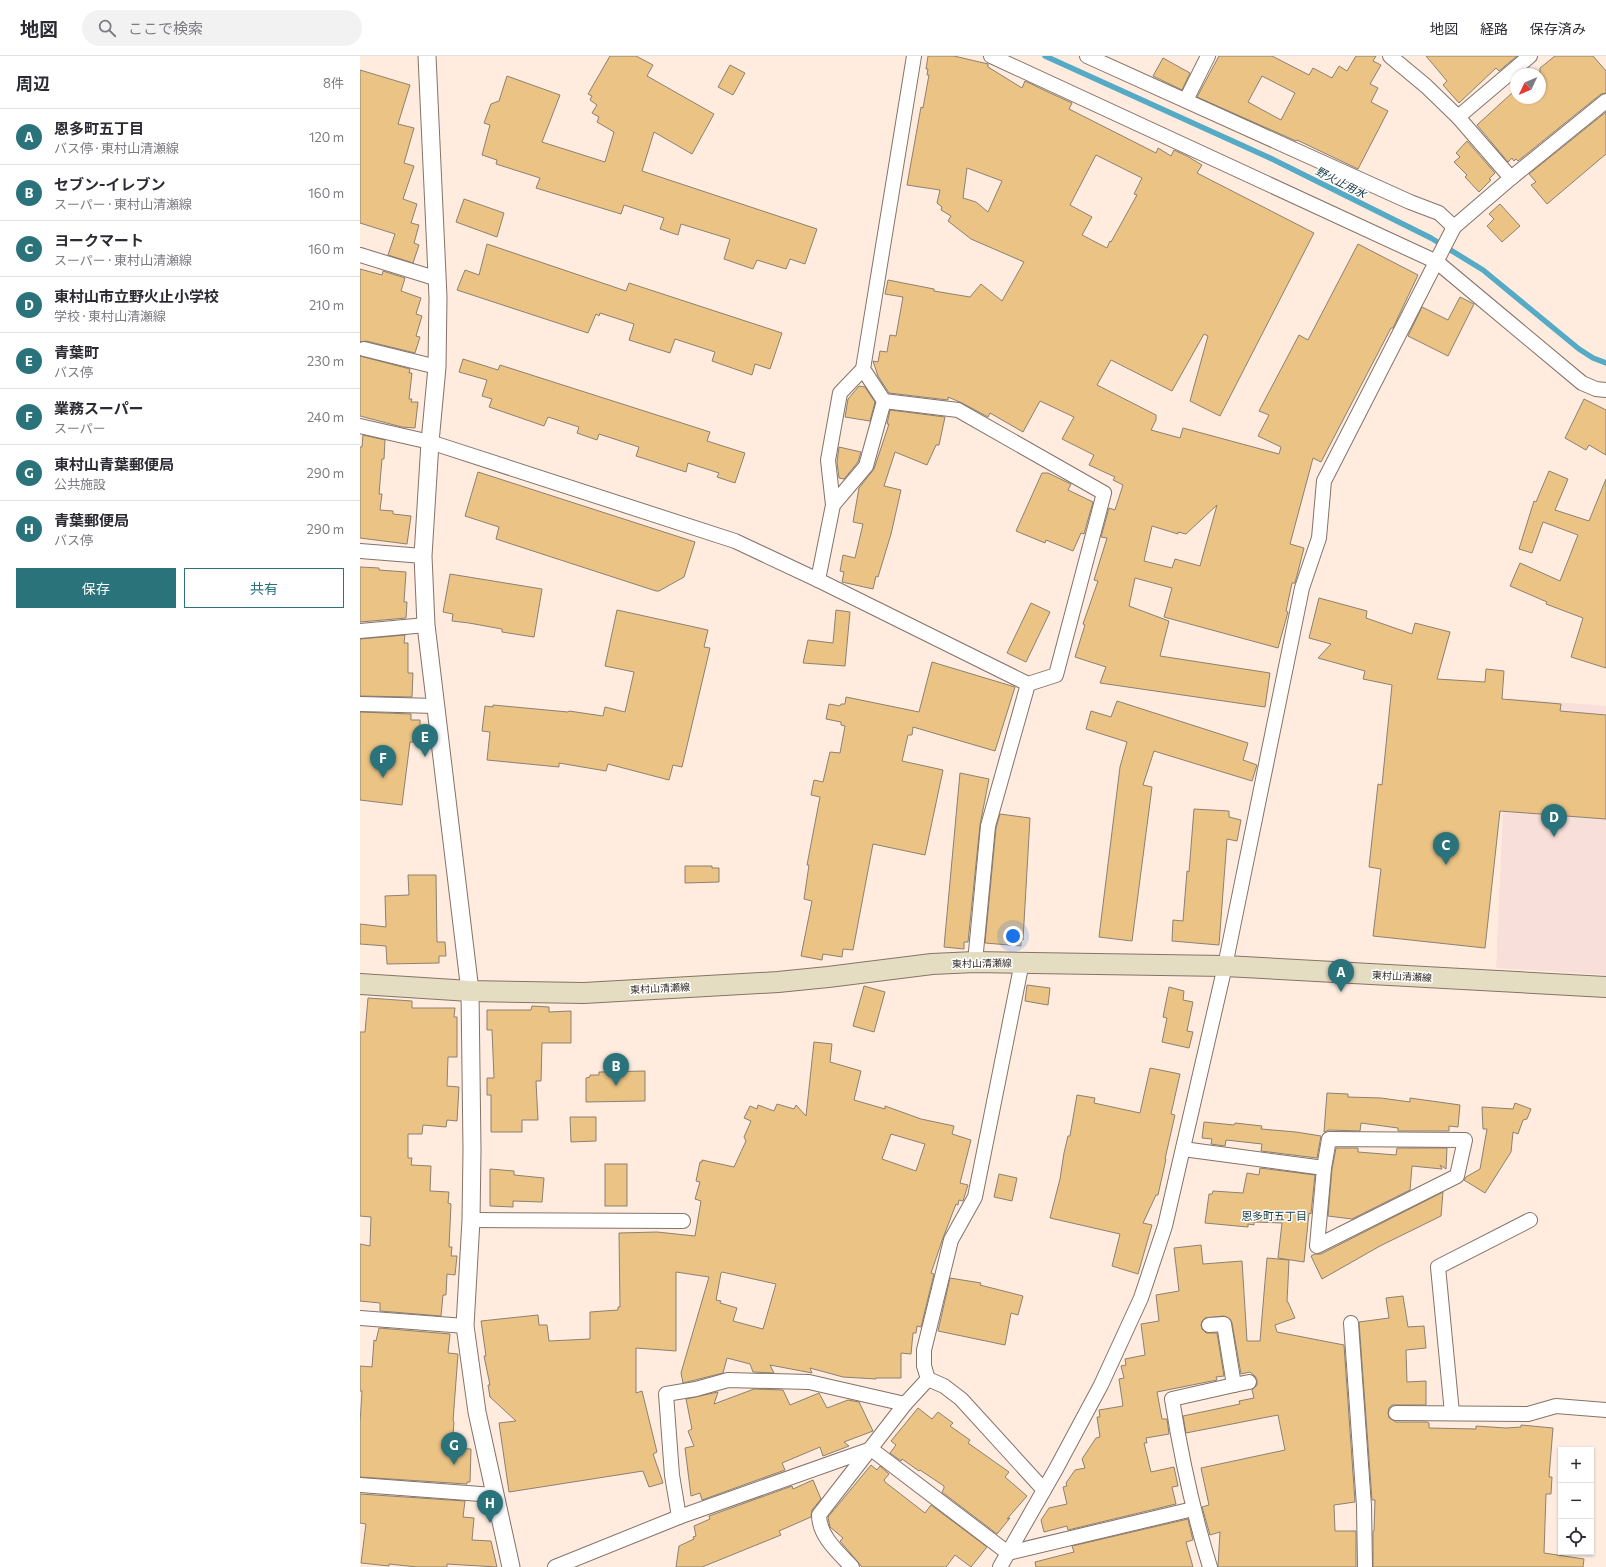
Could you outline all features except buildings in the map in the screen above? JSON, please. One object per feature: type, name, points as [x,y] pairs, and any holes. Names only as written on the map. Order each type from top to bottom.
[{"type":"main road","name":"東村山清瀬線","points":[[360,984],[470,991],[584,993],[778,982],[932,964],[1022,962],[1225,966],[1606,987]]},
{"type":"street","points":[[427,56],[438,279],[437,367],[430,442],[424,556],[426,625],[470,991],[472,1220],[465,1326],[477,1412],[511,1567]]},
{"type":"street","points":[[818,580],[833,505],[828,460],[840,393],[863,369],[914,56]]},
{"type":"street","points":[[991,56],[1439,258],[1582,383],[1596,389],[1606,390]]},
{"type":"street","points":[[1087,56],[1115,61],[1186,100],[1410,202],[1439,213],[1454,228]]},
{"type":"street","points":[[1186,100],[1208,56]]},
{"type":"street","points":[[1390,56],[1426,86],[1458,117],[1511,178]]},
{"type":"street","points":[[1458,117],[1530,56]]},
{"type":"street","points":[[1000,1567],[1101,1385],[1141,1298],[1165,1226],[1225,966],[1302,588],[1319,538],[1324,481],[1454,228],[1511,178],[1606,101]]},
{"type":"street","points":[[360,255],[438,279]]},
{"type":"street","points":[[364,349],[437,367]]},
{"type":"street","points":[[833,505],[866,466],[884,401],[863,369]]},
{"type":"street","points":[[360,426],[430,442],[735,541],[818,580],[1028,684],[1056,675],[1104,493],[958,410],[884,401]]},
{"type":"street","points":[[360,551],[424,556]]},
{"type":"street","points":[[360,632],[426,625]]},
{"type":"street","points":[[975,962],[988,826],[1028,684]]},
{"type":"street","points":[[360,704],[436,706]]},
{"type":"street","points":[[1022,962],[975,1197],[951,1240],[924,1350],[924,1366],[928,1379],[944,1386],[961,1399],[1044,1490]]},
{"type":"street","points":[[1329,1139],[1465,1140],[1456,1176],[1317,1246],[1324,1168],[1329,1139]]},
{"type":"street","points":[[1183,1149],[1324,1168]]},
{"type":"street","points":[[472,1220],[683,1221]]},
{"type":"street","points":[[1452,1414],[1438,1268],[1530,1220]]},
{"type":"street","points":[[360,1318],[465,1326]]},
{"type":"street","points":[[1351,1323],[1364,1506],[1366,1567]]},
{"type":"street","points":[[1209,1325],[1224,1324],[1234,1385]]},
{"type":"street","points":[[852,1567],[824,1533],[819,1523],[819,1515],[905,1404],[928,1379]]},
{"type":"street","points":[[679,1516],[672,1475],[666,1394],[696,1389],[728,1380],[809,1382],[905,1404]]},
{"type":"street","points":[[1210,1567],[1193,1509],[1172,1399],[1249,1382]]},
{"type":"street","points":[[1396,1413],[1528,1414],[1556,1406],[1606,1410]]},
{"type":"street","points":[[871,1449],[1008,1553]]},
{"type":"street","points":[[555,1567],[679,1516],[871,1449]]},
{"type":"street","points":[[360,1485],[494,1495]]},
{"type":"street","points":[[1008,1553],[1193,1509]]},
{"type":"shaded area","points":[[1508,698],[1606,706],[1606,975],[1496,968]]},
{"type":"waterway","name":"野火止用水","points":[[1045,56],[1270,158],[1431,238],[1483,270],[1579,349],[1593,358],[1606,363]]},
{"type":"place","name":"青葉町","points":[[425,757]]},
{"type":"place","name":"業務スーパー","points":[[383,778]]},
{"type":"place","name":"東村山市立野火止小学校","points":[[1554,837]]},
{"type":"place","name":"ヨークマート","points":[[1446,865]]},
{"type":"place","name":"恩多町五丁目","points":[[1341,992]]},
{"type":"place","name":"セブン-イレブン","points":[[616,1086]]},
{"type":"place","name":"東村山青葉郵便局","points":[[454,1465]]},
{"type":"place","name":"青葉郵便局","points":[[490,1523]]},
{"type":"district","name":"恩多町五丁目","points":[[1274,1215]]}]
